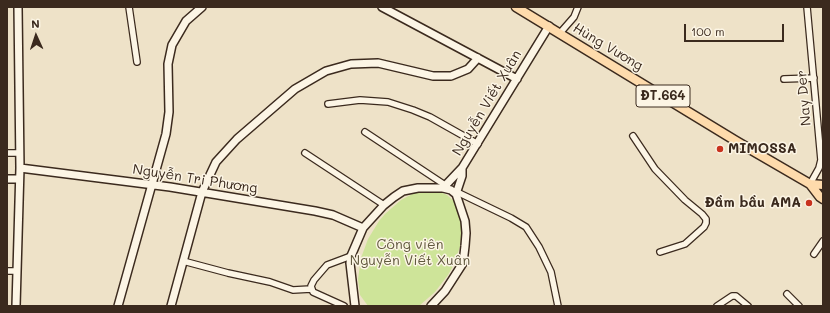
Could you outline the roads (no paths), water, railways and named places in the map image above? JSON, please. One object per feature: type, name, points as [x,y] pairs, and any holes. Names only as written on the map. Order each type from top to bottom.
[{"type":"main road","name":"Hùng Vương","points":[[516,7],[736,141],[810,184],[823,199]]},
{"type":"main road","name":"Hùng Vương","points":[[810,184],[823,185]]},
{"type":"street","points":[[16,306],[20,179],[18,7]]},
{"type":"street","points":[[129,7],[137,62]]},
{"type":"street","points":[[118,306],[166,134],[169,112],[168,64],[172,45],[186,21],[202,7]]},
{"type":"street","points":[[382,7],[517,79]]},
{"type":"street","points":[[560,33],[574,17],[578,7]]},
{"type":"street","name":"Nay Der","points":[[807,7],[822,160],[810,184]]},
{"type":"street","name":"Nguyễn Viết Xuân","points":[[444,186],[462,168],[478,144],[549,26]]},
{"type":"street","points":[[170,306],[202,192],[216,162],[237,139],[295,90],[326,71],[351,64],[378,63],[434,76],[451,76],[468,70],[478,58]]},
{"type":"street","points":[[784,79],[814,78]]},
{"type":"street","points":[[816,100],[823,99]]},
{"type":"street","points":[[328,104],[360,100],[388,102],[414,110],[430,117],[478,144]]},
{"type":"street","points":[[365,132],[444,186],[510,218],[526,228],[539,247],[551,272],[558,306]]},
{"type":"street","points":[[633,136],[655,169],[706,219],[704,227],[685,244],[660,252]]},
{"type":"street","points":[[7,153],[20,153]]},
{"type":"street","points":[[305,153],[384,205]]},
{"type":"street","name":"Nguyễn Tri Phương","points":[[20,168],[151,184],[325,213],[363,228]]},
{"type":"street","points":[[431,306],[445,292],[463,263],[466,232],[465,221],[457,193],[462,176],[462,168]]},
{"type":"street","points":[[7,179],[20,179]]},
{"type":"street","points":[[355,306],[351,276],[351,256],[363,228],[384,205],[403,191],[444,186]]},
{"type":"street","points":[[814,254],[823,241]]},
{"type":"street","points":[[311,289],[314,280],[327,265],[351,256]]},
{"type":"street","points":[[183,261],[270,282],[293,290],[311,289],[317,294],[344,306]]},
{"type":"street","points":[[7,271],[16,271]]},
{"type":"street","points":[[786,294],[800,306]]},
{"type":"street","points":[[717,306],[732,296],[736,296],[748,306]]},
{"type":"place","name":"MIMOSSA","points":[[720,149]]},
{"type":"place","name":"Đầm bầu AMA","points":[[809,203]]},
{"type":"park label","name":"Công viên Nguyễn Viết Xuân","points":[[410,254]]}]
